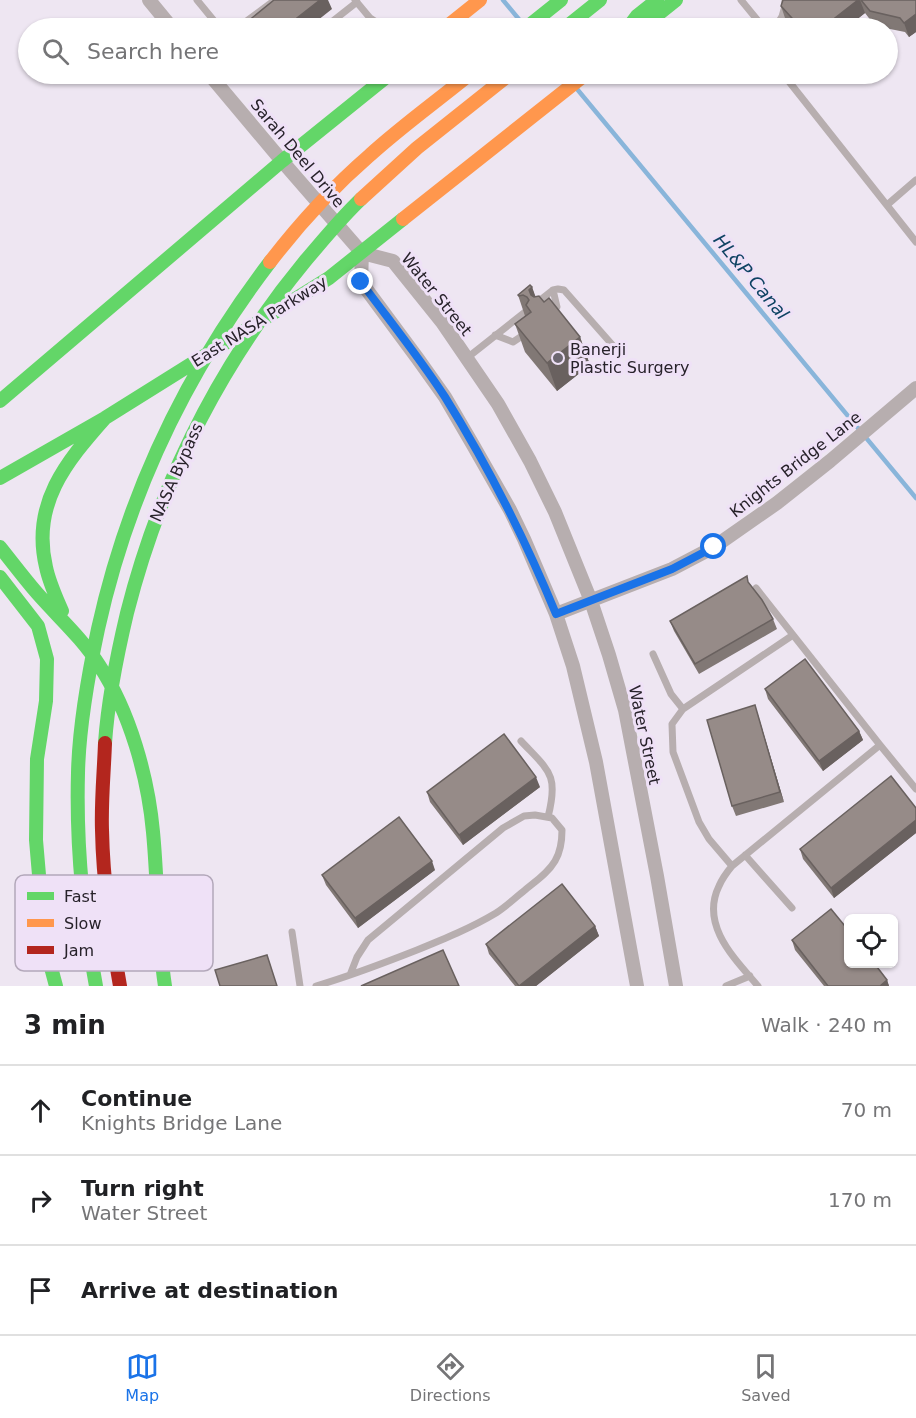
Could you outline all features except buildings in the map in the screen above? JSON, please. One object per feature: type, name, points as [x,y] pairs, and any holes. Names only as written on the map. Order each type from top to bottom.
[{"type":"main road","points":[[458,18],[480,0]]},
{"type":"main road","points":[[538,18],[561,0]]},
{"type":"main road","points":[[578,18],[600,0]]},
{"type":"main road","points":[[636,18],[657,0]]},
{"type":"main road","points":[[654,18],[676,0]]},
{"type":"main road","points":[[0,401],[282,161],[378,84]]},
{"type":"main road","name":"NASA Bypass","points":[[80,875],[78,803],[81,733],[87,683],[101,614],[120,544],[146,472],[169,420],[225,323],[287,241],[356,168],[458,84]]},
{"type":"main road","name":"NASA Bypass","points":[[105,875],[102,798],[105,741],[112,680],[123,625],[146,544],[169,482],[192,432],[228,368],[271,303],[332,228],[398,165],[498,84]]},
{"type":"main road","name":"East NASA Parkway","points":[[0,478],[105,418],[329,278],[573,84]]},
{"type":"main road","points":[[69,627],[43,558],[41,528],[49,497],[64,467],[105,418]]},
{"type":"main road","points":[[0,546],[36,591],[90,650],[123,714],[141,764],[151,809],[155,875]]},
{"type":"main road","points":[[0,577],[38,626],[47,660],[46,701],[37,759],[36,840],[39,875]]},
{"type":"main road","points":[[52,971],[56,986]]},
{"type":"main road","name":"NASA Bypass","points":[[93,971],[96,986]]},
{"type":"main road","name":"NASA Bypass","points":[[118,971],[120,986]]},
{"type":"main road","points":[[163,971],[165,986]]},
{"type":"street","points":[[148,0],[163,18]]},
{"type":"street","name":"Sarah Deel Drive","points":[[217,84],[362,253]]},
{"type":"street","points":[[362,253],[361,282],[438,388],[473,445],[510,510],[556,614],[573,666],[597,762],[637,986]]},
{"type":"street","name":"Water Street","points":[[362,253],[393,261],[442,322],[498,404],[555,512],[591,601],[625,710],[676,986]]},
{"type":"street","name":"Knights Bridge Lane","points":[[556,614],[672,569],[714,547],[777,502],[916,388]]},
{"type":"lane","points":[[197,0],[212,18]]},
{"type":"lane","points":[[251,18],[275,0]]},
{"type":"lane","points":[[741,0],[756,18]]},
{"type":"lane","points":[[781,18],[784,10],[784,0]]},
{"type":"lane","points":[[336,18],[356,1],[370,18]]},
{"type":"lane","points":[[791,84],[916,242]]},
{"type":"lane","points":[[887,205],[916,180]]},
{"type":"lane","points":[[467,358],[553,290],[558,289],[564,290],[616,350]]},
{"type":"lane","points":[[545,319],[558,307],[553,290]]},
{"type":"lane","points":[[495,336],[513,342],[532,328]]},
{"type":"lane","points":[[756,588],[916,789]]},
{"type":"lane","points":[[732,866],[709,839],[699,822],[673,752],[672,724],[683,709],[793,635]]},
{"type":"lane","points":[[653,654],[671,694],[683,709]]},
{"type":"lane","points":[[521,741],[548,771],[552,781],[553,792],[548,818]]},
{"type":"lane","points":[[758,986],[721,939],[713,913],[714,900],[719,886],[732,866],[880,745]]},
{"type":"lane","points":[[316,986],[350,975],[394,959],[457,933],[497,912],[540,878],[554,863],[560,852],[562,830],[552,818],[535,815],[524,816],[503,828],[368,940],[357,957],[350,975]]},
{"type":"lane","points":[[745,855],[792,908]]},
{"type":"lane","points":[[292,932],[300,986]]},
{"type":"lane","points":[[726,986],[750,976]]},
{"type":"waterway","name":"HL&P Canal","points":[[503,0],[518,18]]},
{"type":"waterway","name":"HL&P Canal","points":[[577,89],[916,498]]},
{"type":"traffic: fast","points":[[538,18],[561,0]]},
{"type":"traffic: fast","points":[[578,18],[600,0]]},
{"type":"traffic: fast","points":[[636,18],[657,0]]},
{"type":"traffic: fast","points":[[654,18],[676,0]]},
{"type":"traffic: fast","points":[[0,401],[282,161],[378,84]]},
{"type":"traffic: fast","points":[[105,743],[113,677],[127,613],[157,517],[197,426],[247,340],[275,299],[306,260],[361,199]]},
{"type":"traffic: fast","points":[[0,478],[105,418],[329,278],[403,219]]},
{"type":"traffic: fast","points":[[81,875],[78,800],[82,719],[98,629],[126,530],[143,482],[187,391],[212,347],[270,262]]},
{"type":"traffic: fast","points":[[62,611],[46,567],[43,523],[55,485],[65,468],[105,418]]},
{"type":"traffic: fast","points":[[0,547],[92,655],[120,703],[136,745],[147,789],[156,875]]},
{"type":"traffic: fast","points":[[0,577],[38,626],[47,659],[46,701],[37,759],[36,840],[39,875]]},
{"type":"traffic: fast","points":[[52,971],[56,986]]},
{"type":"traffic: fast","points":[[93,971],[96,986]]},
{"type":"traffic: fast","points":[[163,971],[165,986]]},
{"type":"traffic: slow","points":[[458,18],[480,0]]},
{"type":"traffic: slow","points":[[270,262],[317,206],[356,167],[457,84]]},
{"type":"traffic: slow","points":[[361,199],[417,148],[497,84]]},
{"type":"traffic: slow","points":[[403,219],[573,84]]},
{"type":"traffic: jam","points":[[105,743],[102,808],[105,875]]},
{"type":"traffic: jam","points":[[118,971],[120,986]]},
{"type":"place","name":"Banerji Plastic Surgery","points":[[558,358]]},
{"type":"route","points":[[361,282],[418,359],[473,445],[510,510],[556,614],[672,569],[714,547]]}]
